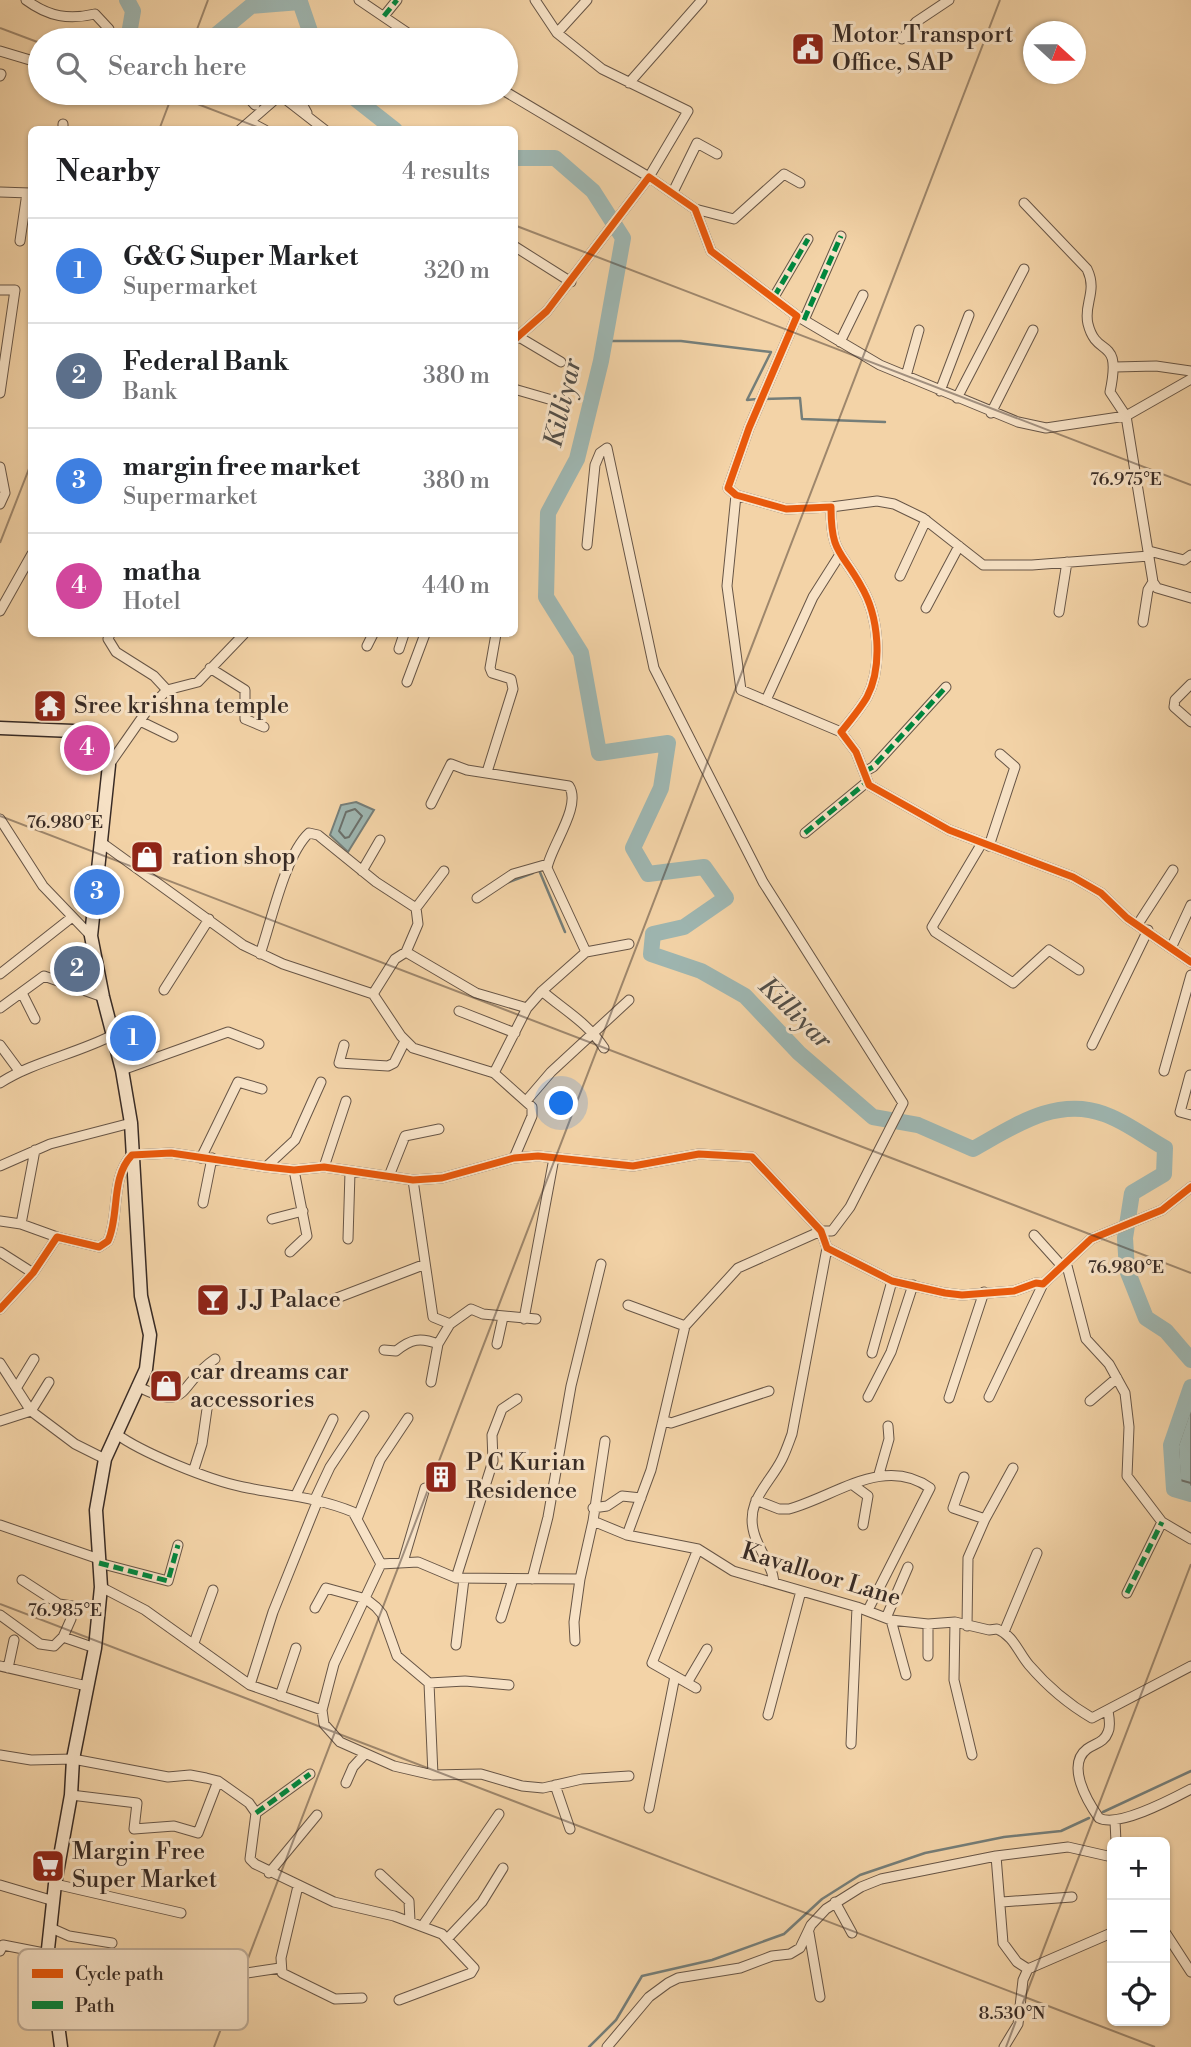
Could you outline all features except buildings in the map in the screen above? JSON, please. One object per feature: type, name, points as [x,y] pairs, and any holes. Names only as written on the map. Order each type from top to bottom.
[{"type":"main road","points":[[0,728],[73,731],[93,738],[109,765],[91,936],[122,1070],[131,1122],[141,1296],[149,1335],[146,1369],[105,1459],[96,1510],[101,1587],[95,1648],[73,1759],[71,1795],[55,1884],[49,1949]]},
{"type":"street","points":[[26,0],[39,10],[70,19],[95,14],[108,28]]},
{"type":"street","points":[[359,0],[401,28]]},
{"type":"street","points":[[384,16],[397,0]]},
{"type":"street","points":[[518,338],[547,311],[571,282],[649,177],[688,111],[602,69],[557,33],[535,0]]},
{"type":"street","points":[[557,33],[587,0]]},
{"type":"street","points":[[629,83],[702,0]]},
{"type":"street","points":[[902,39],[916,22],[949,0]]},
{"type":"street","points":[[0,51],[28,59]]},
{"type":"street","points":[[518,99],[649,177],[695,209],[733,219],[784,174],[800,183]]},
{"type":"street","points":[[245,126],[269,105]]},
{"type":"street","points":[[295,105],[321,126]]},
{"type":"street","points":[[303,105],[307,113]]},
{"type":"street","points":[[250,122],[258,126]]},
{"type":"street","points":[[673,192],[698,143],[717,154]]},
{"type":"street","points":[[0,192],[28,193]]},
{"type":"street","points":[[20,241],[28,198]]},
{"type":"street","points":[[1024,203],[1087,269],[1093,283],[1087,322],[1095,338],[1113,354],[1115,367],[1111,392],[1126,416],[1153,582],[1157,588],[1191,598]]},
{"type":"street","points":[[695,209],[711,251],[800,318],[906,376],[991,413],[1046,428],[1126,416],[1191,379]]},
{"type":"street","points":[[841,236],[800,318],[728,484],[729,492],[786,509],[877,501],[894,505],[926,520],[984,565],[1067,562],[1149,554],[1184,560],[1191,555]]},
{"type":"street","points":[[774,297],[808,239]]},
{"type":"street","points":[[518,249],[571,282]]},
{"type":"street","points":[[957,398],[1024,268]]},
{"type":"street","points":[[0,290],[15,290],[0,393]]},
{"type":"street","points":[[840,342],[863,295]]},
{"type":"street","points":[[940,391],[969,315]]},
{"type":"street","points":[[906,376],[919,330]]},
{"type":"street","points":[[991,413],[1033,330]]},
{"type":"street","points":[[518,340],[561,362]]},
{"type":"street","points":[[1115,367],[1156,366],[1191,371]]},
{"type":"street","points":[[518,390],[559,402]]},
{"type":"street","points":[[587,545],[595,465],[600,453],[607,448],[654,667],[763,882],[903,1103],[850,1207],[832,1231],[821,1231],[738,1268],[685,1326],[652,1470],[627,1535]]},
{"type":"street","points":[[0,467],[5,493],[0,504]]},
{"type":"street","points":[[736,495],[727,586],[741,690],[766,698],[841,732],[856,752],[866,777],[949,830],[1073,877],[1101,892],[1138,924],[1191,962]]},
{"type":"street","points":[[831,507],[831,528],[839,556],[865,594],[872,616],[876,660],[866,698],[841,732]]},
{"type":"street","points":[[900,576],[926,520]]},
{"type":"street","points":[[926,608],[959,546]]},
{"type":"street","points":[[766,698],[813,597],[839,556]]},
{"type":"street","points":[[0,611],[28,561]]},
{"type":"street","points":[[1059,612],[1067,562]]},
{"type":"street","points":[[1143,622],[1148,590],[1153,582]]},
{"type":"street","points":[[109,637],[112,649],[154,676],[167,690]]},
{"type":"street","points":[[109,765],[140,721],[167,690],[198,682],[236,637]]},
{"type":"street","points":[[367,646],[372,637]]},
{"type":"street","points":[[399,649],[403,637]]},
{"type":"street","points":[[407,682],[424,637]]},
{"type":"street","points":[[487,772],[513,689],[510,680],[492,673],[490,668],[495,637]]},
{"type":"street","points":[[210,668],[246,690],[245,719],[264,727]]},
{"type":"street","points":[[1191,684],[1175,701],[1174,707],[1191,722]]},
{"type":"street","points":[[805,833],[866,777],[946,687]]},
{"type":"street","points":[[140,721],[173,737]]},
{"type":"street","points":[[1000,754],[1015,767],[986,845],[932,927],[935,932],[1013,983],[1049,950],[1079,970]]},
{"type":"street","points":[[431,804],[451,764],[564,783],[571,789],[571,807],[548,864],[548,872],[586,952]]},
{"type":"street","points":[[0,819],[22,848],[43,886],[91,936]]},
{"type":"street","points":[[260,954],[286,876],[305,836],[318,835],[362,871],[416,908]]},
{"type":"street","points":[[362,871],[380,840]]},
{"type":"street","points":[[102,843],[260,954],[373,994],[403,1039],[413,1048],[494,1073],[508,1088],[527,1100],[533,1116],[514,1158]]},
{"type":"street","points":[[477,898],[513,874],[548,864]]},
{"type":"street","points":[[1138,924],[1173,870]]},
{"type":"street","points":[[373,994],[395,959],[406,952],[418,924],[416,908],[444,871]]},
{"type":"street","points":[[1172,946],[1191,905]]},
{"type":"street","points":[[0,974],[71,918]]},
{"type":"street","points":[[164,990],[209,919]]},
{"type":"street","points":[[1092,1045],[1148,930]]},
{"type":"street","points":[[494,1073],[527,1008],[542,991],[586,952],[629,944]]},
{"type":"street","points":[[406,952],[476,993],[527,1008]]},
{"type":"street","points":[[1164,1071],[1191,975]]},
{"type":"street","points":[[0,1008],[44,976],[103,997]]},
{"type":"street","points":[[542,991],[594,1032],[604,1048]]},
{"type":"street","points":[[22,993],[35,1018]]},
{"type":"street","points":[[527,1100],[629,1000]]},
{"type":"street","points":[[459,1011],[515,1033]]},
{"type":"street","points":[[122,1070],[228,1032],[260,1044]]},
{"type":"street","points":[[0,1083],[20,1072],[72,1055],[113,1035]]},
{"type":"street","points":[[344,1045],[339,1063],[388,1066],[394,1063],[403,1039]]},
{"type":"street","points":[[0,1045],[20,1072]]},
{"type":"street","points":[[1190,1075],[1180,1112],[1191,1115]]},
{"type":"street","points":[[201,1158],[238,1082],[262,1089]]},
{"type":"street","points":[[266,1167],[295,1140],[320,1082]]},
{"type":"street","points":[[324,1167],[346,1101]]},
{"type":"street","points":[[0,1166],[35,1150],[131,1122]]},
{"type":"street","points":[[389,1176],[405,1136],[439,1129]]},
{"type":"street","points":[[21,1224],[35,1150]]},
{"type":"street","points":[[0,1221],[21,1224],[57,1237],[99,1247],[108,1241],[116,1192],[125,1163],[132,1155],[171,1153],[266,1167],[294,1170],[324,1167],[413,1180],[442,1178],[514,1158],[554,1157],[633,1166],[699,1154],[752,1157],[821,1231],[827,1248],[792,1434],[781,1461],[756,1500],[751,1518],[759,1552],[773,1567],[774,1582]]},
{"type":"street","points":[[524,1319],[554,1157]]},
{"type":"street","points":[[203,1203],[212,1158]]},
{"type":"street","points":[[290,1252],[307,1236],[294,1170]]},
{"type":"street","points":[[348,1239],[350,1171]]},
{"type":"street","points":[[413,1180],[423,1265],[433,1317],[450,1324]]},
{"type":"street","points":[[989,1397],[1043,1284],[1091,1240],[1162,1210],[1191,1187]]},
{"type":"street","points":[[272,1219],[303,1211]]},
{"type":"street","points":[[1034,1235],[1064,1263],[1086,1339],[1109,1364],[1125,1393],[1129,1427],[1127,1476],[1162,1522],[1191,1539]]},
{"type":"street","points":[[0,1309],[33,1273],[57,1237]]},
{"type":"street","points":[[827,1248],[892,1281],[962,1295],[1014,1292],[1036,1283],[1043,1284]]},
{"type":"street","points":[[0,1252],[33,1273]]},
{"type":"street","points":[[532,1579],[548,1517],[571,1386],[601,1264]]},
{"type":"street","points":[[329,1301],[423,1265]]},
{"type":"street","points":[[872,1353],[892,1281]]},
{"type":"street","points":[[868,1397],[891,1352],[914,1285]]},
{"type":"street","points":[[949,1398],[984,1292]]},
{"type":"street","points":[[628,1304],[685,1326]]},
{"type":"street","points":[[431,1382],[438,1344],[450,1324],[471,1309],[503,1317],[536,1319]]},
{"type":"street","points":[[497,1344],[503,1317]]},
{"type":"street","points":[[384,1350],[396,1351],[408,1341],[423,1338],[438,1344]]},
{"type":"street","points":[[17,1387],[34,1359]]},
{"type":"street","points":[[137,1387],[162,1399],[179,1396],[205,1366],[215,1359]]},
{"type":"street","points":[[0,1363],[31,1411],[75,1444],[105,1459]]},
{"type":"street","points":[[1090,1401],[1117,1378]]},
{"type":"street","points":[[0,1421],[31,1411],[49,1382]]},
{"type":"street","points":[[663,1420],[671,1423],[769,1391]]},
{"type":"street","points":[[456,1645],[460,1578],[493,1461],[492,1436],[502,1409],[517,1399]]},
{"type":"street","points":[[194,1469],[202,1444],[208,1402]]},
{"type":"street","points":[[250,1685],[273,1612],[316,1499],[330,1467],[364,1416]]},
{"type":"street","points":[[357,1519],[377,1467],[408,1418]]},
{"type":"street","points":[[296,1495],[333,1419]]},
{"type":"street","points":[[879,1474],[889,1439],[888,1426]]},
{"type":"street","points":[[115,1433],[136,1448],[241,1487],[316,1499],[353,1512],[381,1563]]},
{"type":"street","points":[[575,1641],[574,1622],[580,1579],[593,1521],[605,1440]]},
{"type":"street","points":[[967,1626],[968,1558],[985,1519],[1013,1468]]},
{"type":"street","points":[[756,1500],[779,1509],[789,1509],[879,1474],[916,1477],[930,1488],[868,1611]]},
{"type":"street","points":[[964,1477],[953,1508],[985,1519]]},
{"type":"street","points":[[853,1485],[868,1496],[863,1525]]},
{"type":"street","points":[[403,1562],[425,1488]]},
{"type":"street","points":[[593,1508],[607,1506],[622,1496],[641,1498]]},
{"type":"street","name":"Kavalloor Lane","points":[[593,1521],[627,1535],[698,1549],[733,1572],[857,1607],[888,1619],[928,1624],[956,1622],[1004,1632]]},
{"type":"street","points":[[1127,1593],[1162,1522]]},
{"type":"street","points":[[0,1525],[99,1561],[167,1581],[178,1545]]},
{"type":"street","points":[[698,1549],[652,1663],[692,1686],[707,1649]]},
{"type":"street","points":[[1037,1553],[1004,1632],[1028,1664],[1073,1707],[1092,1718],[1191,1666]]},
{"type":"street","points":[[381,1563],[418,1562],[460,1578],[580,1579]]},
{"type":"street","points":[[381,1563],[334,1664],[322,1710],[324,1724],[340,1742],[394,1766],[433,1775],[481,1774],[522,1786],[542,1788],[582,1779],[629,1776]]},
{"type":"street","points":[[906,1675],[888,1619],[908,1567]]},
{"type":"street","points":[[501,1618],[513,1579]]},
{"type":"street","points":[[0,1615],[40,1644],[54,1646],[63,1637],[71,1619],[72,1606],[59,1604],[22,1580]]},
{"type":"street","points":[[101,1587],[127,1599],[194,1643],[250,1685],[322,1710]]},
{"type":"street","points":[[315,1608],[326,1588],[366,1599],[382,1614],[397,1656],[429,1683],[465,1681],[509,1685]]},
{"type":"street","points":[[194,1643],[212,1590]]},
{"type":"street","points":[[768,1715],[801,1591]]},
{"type":"street","points":[[851,1744],[857,1607]]},
{"type":"street","points":[[956,1622],[954,1680],[972,1755]]},
{"type":"street","points":[[928,1624],[928,1656]]},
{"type":"street","points":[[63,1637],[95,1648]]},
{"type":"street","points":[[14,1640],[4,1667],[87,1686]]},
{"type":"street","points":[[280,1696],[296,1648]]},
{"type":"street","points":[[649,1808],[674,1676]]},
{"type":"street","points":[[429,1683],[433,1775]]},
{"type":"street","points":[[1108,1710],[1110,1727],[1106,1737],[1084,1752],[1077,1765],[1079,1777],[1096,1815],[1106,1821],[1115,1821],[1162,1804],[1191,1788]]},
{"type":"street","points":[[0,1755],[31,1760],[73,1759],[168,1777],[190,1775],[218,1782],[249,1803],[256,1812],[250,1858],[269,1873],[334,1902],[423,1925],[448,1938],[474,1968],[471,1973],[399,2000]]},
{"type":"street","points":[[346,1783],[353,1767],[365,1755]]},
{"type":"street","points":[[256,1812],[310,1774]]},
{"type":"street","points":[[71,1795],[137,1802],[134,1829],[174,1826],[198,1833],[218,1782]]},
{"type":"street","points":[[555,1785],[570,1829]]},
{"type":"street","points":[[423,1925],[499,1814]]},
{"type":"street","points":[[269,1873],[317,1815]]},
{"type":"street","points":[[1115,1821],[1116,1837]]},
{"type":"street","points":[[607,2047],[649,1997],[668,1983],[678,1978],[740,1968],[772,1956],[790,1954],[800,1948],[811,1925],[835,1902],[881,1879],[996,1856],[1068,1847],[1107,1856]]},
{"type":"street","points":[[996,1856],[1002,1902],[1003,1943],[1017,1962],[1028,1969]]},
{"type":"street","points":[[448,1938],[482,1902],[503,1868]]},
{"type":"street","points":[[380,1874],[409,1901],[411,1921]]},
{"type":"street","points":[[55,1884],[181,1913]]},
{"type":"street","points":[[0,1885],[54,1901]]},
{"type":"street","points":[[299,1886],[280,1968],[286,1976],[335,1999],[362,1998]]},
{"type":"street","points":[[1002,1902],[1072,1897]]},
{"type":"street","points":[[835,1902],[852,1933]]},
{"type":"street","points":[[51,1928],[69,1936],[112,1943]]},
{"type":"street","points":[[809,1933],[820,1997]]},
{"type":"street","points":[[1004,2047],[1018,2024],[1023,1980],[1028,1969],[1107,1935]]},
{"type":"street","points":[[1170,1940],[1190,1970]]},
{"type":"street","points":[[0,1951],[3,1945],[23,1949]]},
{"type":"street","points":[[248,1973],[280,1968]]},
{"type":"water","points":[[356,802],[374,810],[348,852],[330,835],[341,805]]},
{"type":"water","points":[[1191,1387],[1191,1490],[1174,1489],[1171,1445]]},
{"type":"waterway","name":"Killiyar","points":[[127,0],[133,11],[130,28]]},
{"type":"waterway","name":"Killiyar","points":[[224,28],[251,6],[300,2],[309,28]]},
{"type":"waterway","name":"Killiyar","points":[[363,105],[390,126]]},
{"type":"waterway","name":"Killiyar","points":[[518,158],[555,158],[593,191],[623,238],[601,361],[577,459],[548,513],[546,597],[581,653],[599,753],[668,743],[661,788],[633,848],[648,874],[704,867],[726,898],[684,927],[653,934],[651,954],[701,971],[745,996],[799,1053],[873,1117],[918,1125],[973,1149],[1036,1116],[1052,1111],[1086,1109],[1120,1121],[1165,1148],[1164,1174],[1132,1193],[1125,1238],[1127,1270],[1146,1318],[1166,1331],[1191,1360]]},
{"type":"waterway","points":[[604,341],[681,341],[771,352],[747,400],[757,399]]},
{"type":"waterway","points":[[763,399],[800,398],[802,419],[885,422]]},
{"type":"waterway","points":[[539,870],[565,932]]},
{"type":"waterway","points":[[504,884],[533,873]]},
{"type":"waterway","name":"Killiyar","points":[[1191,1387],[1171,1445],[1174,1489],[1191,1494]]},
{"type":"waterway","points":[[1103,1812],[1191,1771]]},
{"type":"waterway","points":[[589,2047],[616,2020],[642,1976],[712,1960],[784,1934],[822,1899],[860,1875],[925,1853],[1004,1837],[1061,1831],[1089,1818]]},
{"type":"marked path","points":[[384,16],[397,0]]},
{"type":"marked path","points":[[804,320],[841,236]]},
{"type":"marked path","points":[[774,297],[808,239]]},
{"type":"marked path","points":[[864,772],[873,767],[946,687]]},
{"type":"marked path","points":[[805,833],[867,782]]},
{"type":"marked path","points":[[1127,1593],[1162,1522]]},
{"type":"marked path","points":[[99,1563],[168,1581],[178,1545]]},
{"type":"marked path","points":[[256,1813],[310,1774]]},
{"type":"cycle path","points":[[518,336],[547,311],[649,177],[695,209],[711,251],[797,316],[749,428],[728,488],[736,495],[786,509],[831,507],[835,543],[867,598],[875,626],[877,656],[872,685],[867,697],[841,732],[856,752],[869,785],[949,830],[1073,877],[1101,893],[1127,918],[1191,962]]},
{"type":"cycle path","points":[[0,1309],[33,1273],[57,1237],[99,1247],[108,1241],[121,1174],[132,1155],[171,1153],[266,1167],[294,1170],[324,1167],[413,1180],[442,1178],[514,1158],[538,1156],[633,1166],[699,1154],[752,1157],[821,1231],[827,1248],[892,1281],[962,1295],[1014,1291],[1036,1283],[1043,1284],[1091,1239],[1162,1210],[1191,1187]]},
{"type":"place","name":"Motor Transport Office, SAP","points":[[808,49]]},
{"type":"place","name":"Sree krishna temple","points":[[50,706]]},
{"type":"place","name":"matha","points":[[87,748]]},
{"type":"place","name":"ration shop","points":[[147,857]]},
{"type":"place","name":"margin free market","points":[[97,892]]},
{"type":"place","name":"Federal Bank","points":[[77,969]]},
{"type":"place","name":"G&G Super Market","points":[[133,1038]]},
{"type":"place","name":"J.J Palace","points":[[213,1300]]},
{"type":"place","name":"car dreams car accessories","points":[[166,1386]]},
{"type":"place","name":"P C Kurian Residence","points":[[441,1477]]},
{"type":"place","name":"Margin Free Super Market","points":[[48,1866]]}]
